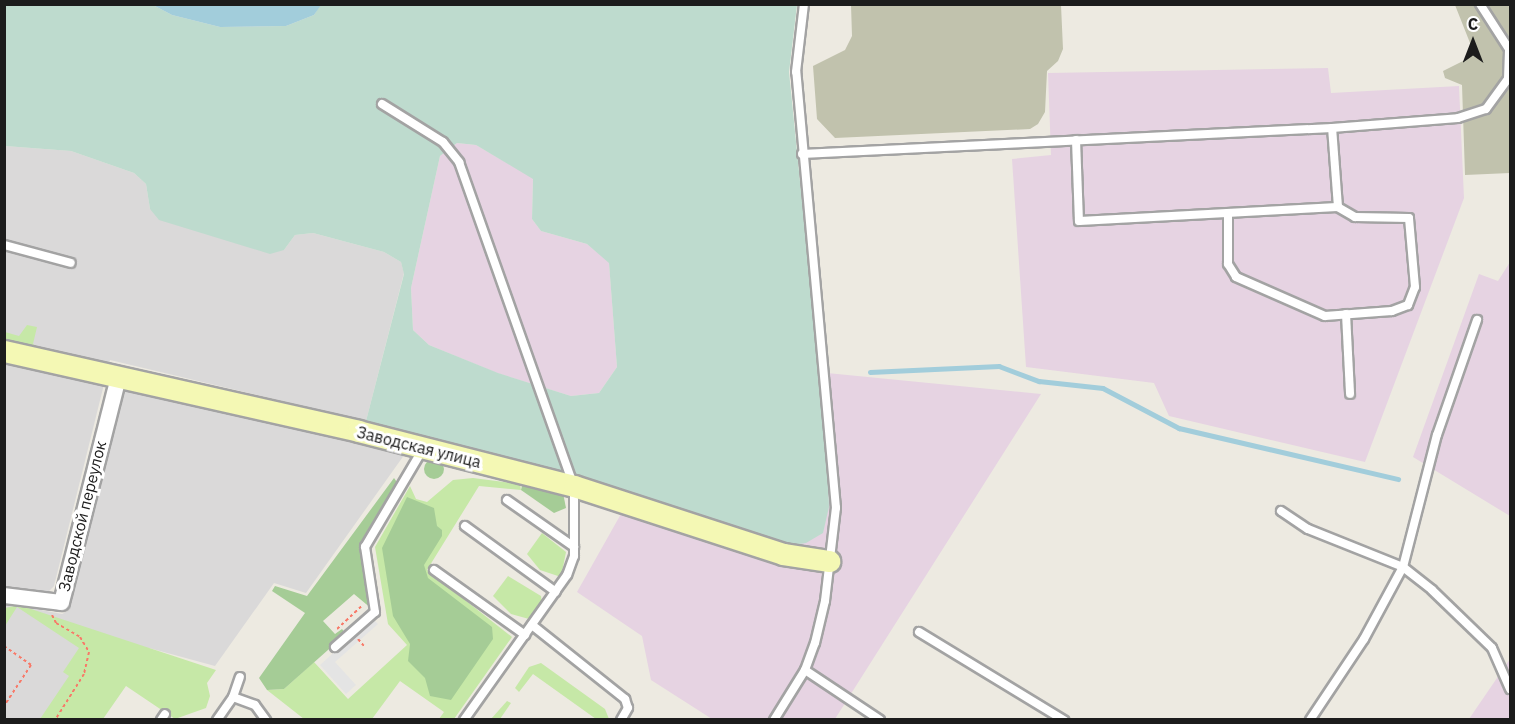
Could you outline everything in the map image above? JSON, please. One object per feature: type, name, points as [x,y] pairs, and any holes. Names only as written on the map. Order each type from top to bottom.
[{"type":"street","name":"Заводская улица","points":[[4,351],[424,448],[574,486],[783,554],[829,561]]},
{"type":"street","name":"Заводской переулок","points":[[4,595],[61,602],[118,376]]},
{"type":"lane","points":[[774,720],[805,670],[825,601],[836,508],[833,450],[802,154],[796,72],[804,4]]},
{"type":"lane","points":[[802,154],[1332,128],[1458,118],[1486,109],[1508,79],[1509,49],[1480,4]]},
{"type":"lane","points":[[382,104],[443,142],[459,162],[574,486],[574,547],[570,569],[464,720]]},
{"type":"lane","points":[[1332,128],[1338,207]]},
{"type":"lane","points":[[1076,140],[1079,221],[1338,207],[1355,218],[1401,215],[1409,218],[1412,224],[1414,297],[1402,309],[1316,314],[1236,277],[1228,264],[1228,213]]},
{"type":"lane","points":[[4,245],[72,263]]},
{"type":"lane","points":[[1346,314],[1350,394]]},
{"type":"lane","points":[[1310,720],[1364,639],[1403,567],[1437,435],[1477,320]]},
{"type":"lane","points":[[335,648],[375,612],[365,546],[424,448]]},
{"type":"lane","points":[[507,500],[574,547]]},
{"type":"lane","points":[[1281,511],[1308,529],[1403,567],[1492,648],[1510,689]]},
{"type":"lane","points":[[465,526],[556,592]]},
{"type":"lane","points":[[435,570],[525,635]]},
{"type":"lane","points":[[532,625],[625,699],[628,708],[621,720]]},
{"type":"lane","points":[[919,632],[1064,720]]},
{"type":"lane","points":[[805,670],[880,720]]},
{"type":"lane","points":[[217,720],[233,697],[240,677]]},
{"type":"lane","points":[[233,697],[255,705],[266,720]]},
{"type":"path","points":[[46,601],[56,623],[80,637],[89,652],[84,674],[55,720]]},
{"type":"path","points":[[337,629],[361,607]]},
{"type":"path","points":[[4,646],[31,665],[4,706]]},
{"type":"shaded area","points":[[321,4],[797,5],[789,72],[827,450],[829,507],[823,533],[806,543],[786,546],[762,541],[539,466],[366,421],[404,274],[401,262],[384,252],[313,233],[295,235],[284,250],[270,254],[159,220],[150,209],[146,184],[134,173],[71,151],[5,146],[4,5],[153,5],[172,15],[220,27],[286,26],[314,15]],"holes":[[[457,143],[476,145],[533,179],[532,219],[541,231],[587,244],[609,263],[617,367],[599,393],[571,396],[498,373],[429,345],[413,330],[411,288],[440,156]]]},
{"type":"shaded area","points":[[851,5],[1061,5],[1063,49],[1058,61],[1047,71],[1045,112],[1038,124],[1030,129],[835,138],[817,119],[813,66],[845,50],[852,36]]},
{"type":"shaded area","points":[[1455,5],[1510,5],[1510,173],[1465,175],[1462,85],[1445,78],[1443,71],[1467,59],[1472,48]]},
{"type":"shaded area","points":[[1328,68],[1331,93],[1459,86],[1464,198],[1365,462],[1169,416],[1154,383],[1026,367],[1012,159],[1051,155],[1048,73]]},
{"type":"shaded area","points":[[457,143],[476,145],[533,178],[532,219],[541,231],[587,244],[609,262],[617,367],[599,393],[571,396],[497,373],[429,345],[413,330],[411,288],[440,156]]},
{"type":"shaded area","points":[[5,146],[71,151],[134,173],[146,184],[150,209],[284,250],[295,235],[313,233],[384,252],[401,262],[404,273],[366,421],[110,360],[54,586],[48,592],[5,591]]},
{"type":"shaded area","points":[[1510,262],[1510,516],[1413,457],[1479,274],[1498,281]]},
{"type":"shaded area","points":[[776,368],[1041,394],[835,719],[712,719],[651,680],[642,636],[577,592],[666,434]]},
{"type":"shaded area","points":[[128,388],[407,451],[306,593],[274,583],[215,666],[149,648],[101,719],[5,719],[5,603],[62,614],[68,611],[122,392]]},
{"type":"shaded area","points":[[372,618],[378,624],[335,662],[356,685],[346,694],[320,665]]},
{"type":"shaded area","points":[[1510,659],[1510,719],[1469,719]]},
{"type":"green space","points":[[27,325],[37,327],[33,344],[38,347],[5,342],[5,332],[19,336]]},
{"type":"green space","points":[[434,459],[441,462],[444,469],[441,476],[434,479],[427,476],[424,469],[427,462]]},
{"type":"green space","points":[[394,478],[399,485],[360,546],[372,609],[354,594],[323,621],[335,634],[342,629],[346,634],[284,689],[267,690],[259,678],[305,613],[272,591],[275,586],[307,596]]},
{"type":"green space","points":[[473,478],[520,484],[521,490],[479,486],[427,570],[512,637],[454,719],[439,719],[444,712],[400,681],[372,719],[304,719],[267,690],[284,689],[314,662],[348,699],[407,645],[388,624],[375,547],[410,486],[416,499],[427,502],[453,480]]},
{"type":"green space","points":[[523,482],[563,493],[566,508],[554,513],[521,490]]},
{"type":"green space","points":[[407,497],[434,508],[437,526],[442,530],[442,536],[424,565],[428,578],[492,627],[493,639],[451,700],[430,696],[425,678],[408,661],[410,644],[393,616],[382,548]]},
{"type":"green space","points":[[542,533],[566,552],[561,577],[540,570],[527,554]]},
{"type":"green space","points":[[508,576],[541,596],[542,604],[529,619],[511,614],[493,596]]},
{"type":"green space","points":[[19,605],[216,670],[207,683],[210,696],[206,708],[175,719],[126,686],[103,719],[40,719],[69,676],[63,672],[79,648],[17,607],[5,626],[5,608]]},
{"type":"green space","points":[[541,663],[605,709],[609,719],[596,719],[533,674],[519,692],[515,688],[529,667]]},
{"type":"green space","points":[[507,701],[511,703],[500,719],[491,719]]},
{"type":"water","points":[[153,5],[321,5],[314,15],[286,26],[220,27],[172,15]]},
{"type":"waterway","points":[[870,372],[999,366],[1039,381],[1103,388],[1179,428],[1398,479]]}]
